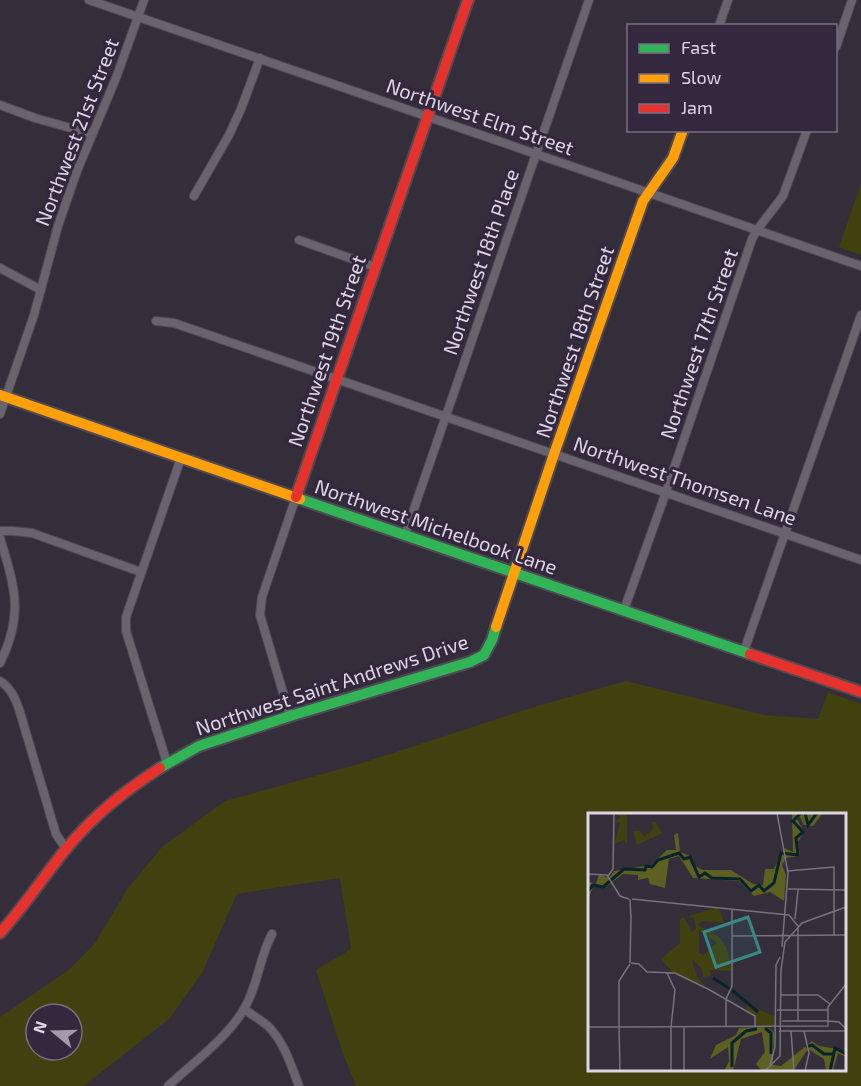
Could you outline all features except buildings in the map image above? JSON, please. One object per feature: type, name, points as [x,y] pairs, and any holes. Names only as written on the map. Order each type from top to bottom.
[{"type":"street","name":"Northwest Elm Street","points":[[89,0],[861,266]]},
{"type":"street","name":"Northwest 21st Street","points":[[0,414],[3,396],[41,290],[58,226],[77,171],[116,78],[144,0]]},
{"type":"street","name":"Northwest 19th Street","points":[[290,716],[260,615],[261,597],[468,0]]},
{"type":"street","name":"Northwest 18th Place","points":[[405,535],[589,0]]},
{"type":"street","points":[[720,24],[728,0]]},
{"type":"street","points":[[837,44],[852,0]]},
{"type":"street","points":[[194,196],[229,135],[260,58]]},
{"type":"street","points":[[0,105],[35,118],[92,134]]},
{"type":"street","name":"Northwest 18th Street","points":[[515,572],[643,201],[674,158],[682,132]]},
{"type":"street","name":"Northwest 17th Street","points":[[624,610],[752,239],[783,196],[806,132]]},
{"type":"street","points":[[299,240],[375,267]]},
{"type":"street","points":[[0,268],[41,290]]},
{"type":"street","points":[[744,651],[861,315]]},
{"type":"street","name":"Northwest Thomsen Lane","points":[[156,321],[174,323],[861,560]]},
{"type":"street","name":"Northwest Michelbook Lane","points":[[3,396],[861,692]]},
{"type":"street","points":[[167,763],[126,631],[126,618],[181,458]]},
{"type":"street","points":[[0,531],[32,534],[141,572]]},
{"type":"street","points":[[0,538],[16,602],[14,628],[0,663]]},
{"type":"street","name":"Northwest Saint Andrews Drive","points":[[0,933],[89,823],[110,802],[167,763],[199,746],[470,662],[484,655],[492,640],[515,572]]},
{"type":"street","points":[[0,681],[13,694],[20,709],[56,834],[66,849]]},
{"type":"street","points":[[168,1086],[223,1036],[244,1010],[256,980],[263,953],[272,934]]},
{"type":"street","points":[[244,1010],[270,1028],[278,1038],[299,1086]]},
{"type":"shaded area","points":[[861,183],[861,255],[839,247]]},
{"type":"shaded area","points":[[626,681],[764,715],[818,719],[828,692],[861,704],[861,1086],[356,1086],[343,1054],[316,970],[351,949],[340,878],[237,894],[202,973],[169,1019],[84,1086],[0,1086],[0,1017],[70,969],[95,943],[128,888],[162,847],[225,801],[362,763],[537,706]]},
{"type":"traffic: fast","points":[[300,499],[750,654]]},
{"type":"traffic: fast","points":[[160,768],[199,746],[470,662],[484,655],[496,627]]},
{"type":"traffic: slow","points":[[496,627],[643,201],[673,158],[682,132]]},
{"type":"traffic: slow","points":[[0,395],[300,499]]},
{"type":"traffic: jam","points":[[296,497],[468,0]]},
{"type":"traffic: jam","points":[[750,654],[861,692]]},
{"type":"traffic: jam","points":[[0,933],[87,825],[121,795],[160,768]]}]
